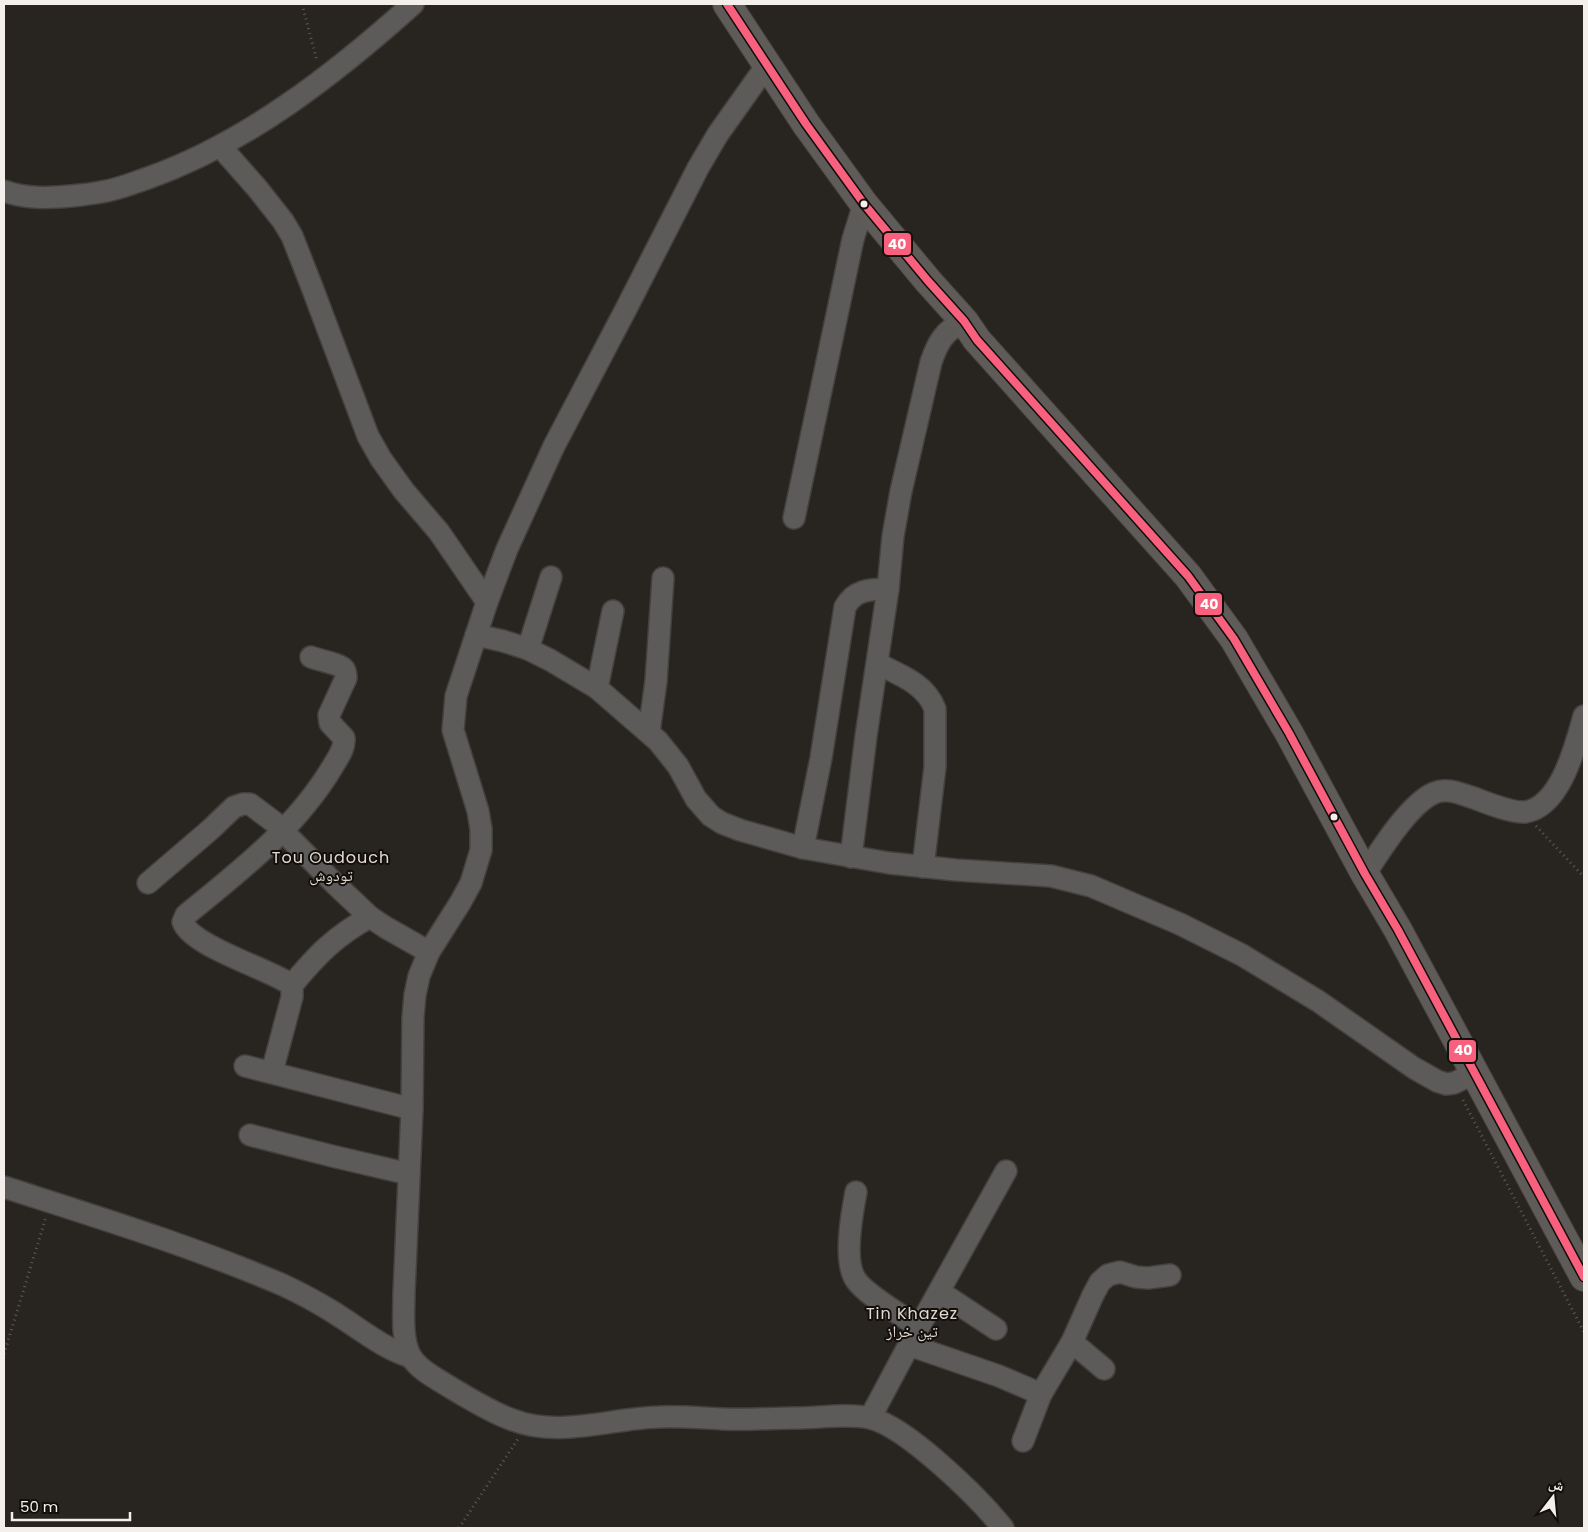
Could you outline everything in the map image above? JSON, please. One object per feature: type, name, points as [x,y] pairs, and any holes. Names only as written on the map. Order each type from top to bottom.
[{"type":"main road","points":[[727,4],[806,124],[864,204],[964,321],[977,340],[1188,576],[1234,639],[1290,733],[1365,874],[1398,930],[1465,1078],[1584,1278]]},
{"type":"street","points":[[4,191],[15,195],[57,197],[102,192],[164,172],[220,146],[281,109],[382,31],[413,4]]},
{"type":"street","points":[[767,65],[718,134],[664,233],[554,446],[506,549],[456,696],[453,730],[478,811],[481,828],[481,850],[471,883],[429,952],[419,976],[415,995],[404,1315],[407,1345],[411,1357],[423,1369],[465,1396],[514,1421],[528,1424],[550,1427],[677,1416],[723,1419],[870,1418],[890,1427],[921,1448],[985,1507],[1003,1528]]},
{"type":"street","points":[[220,146],[283,221],[292,236],[368,436],[381,459],[404,491],[439,532],[487,602]]},
{"type":"street","points":[[794,518],[853,239],[864,204]]},
{"type":"street","points":[[851,857],[866,736],[888,590],[893,536],[901,491],[931,362],[942,338],[953,327],[964,321]]},
{"type":"street","points":[[528,649],[551,578]]},
{"type":"street","points":[[648,732],[656,682],[663,578]]},
{"type":"street","points":[[803,848],[821,758],[845,607],[848,600],[858,593],[872,589],[888,590]]},
{"type":"street","points":[[597,688],[613,611]]},
{"type":"street","points":[[476,635],[528,649],[597,688],[658,741],[678,766],[696,799],[711,816],[722,824],[803,848],[851,857],[923,867],[1051,876],[1091,886],[1180,924],[1242,955],[1318,1002],[1424,1074],[1446,1084],[1465,1078]]},
{"type":"street","points":[[292,985],[204,941],[185,927],[183,922],[186,915],[238,873],[283,831],[309,801],[341,752],[343,736],[330,723],[329,715],[346,678],[345,670],[340,666],[311,657]]},
{"type":"street","points":[[878,664],[920,687],[932,701],[935,710],[935,766],[923,867]]},
{"type":"street","points":[[1365,874],[1379,852],[1412,810],[1433,794],[1442,791],[1456,792],[1485,802],[1525,812],[1538,807],[1560,782],[1573,753],[1584,716]]},
{"type":"street","points":[[148,884],[238,805],[247,803],[255,806],[283,831],[340,890],[370,917],[429,952]]},
{"type":"street","points":[[272,1072],[292,997],[292,985],[328,945],[353,926],[370,917]]},
{"type":"street","points":[[245,1066],[412,1109]]},
{"type":"street","points":[[250,1135],[409,1174]]},
{"type":"street","points":[[870,1418],[913,1336],[940,1292],[1006,1171]]},
{"type":"street","points":[[4,1187],[159,1238],[282,1285],[332,1311],[382,1345],[411,1357]]},
{"type":"street","points":[[856,1192],[852,1213],[850,1248],[852,1274],[865,1290],[913,1336],[990,1373],[1041,1394]]},
{"type":"street","points":[[1023,1442],[1041,1394],[1072,1342],[1100,1282],[1108,1275],[1120,1272],[1136,1277],[1148,1278],[1170,1275]]},
{"type":"street","points":[[940,1292],[996,1329]]},
{"type":"street","points":[[1072,1342],[1104,1369]]},
{"type":"path","points":[[302,4],[313,42],[320,80]]},
{"type":"path","points":[[1525,812],[1547,839],[1584,877]]},
{"type":"path","points":[[1465,1078],[1584,1332]]},
{"type":"path","points":[[4,1354],[51,1202]]},
{"type":"path","points":[[459,1528],[528,1424]]},
{"type":"transit line","name":"40","points":[[727,4],[806,124],[864,204],[964,321],[977,340],[1188,576],[1234,639],[1289,733],[1365,874],[1398,930],[1584,1277]]},
{"type":"district","name":"Tou Oudouch تودوش","points":[[331,866]]},
{"type":"district","name":"Tin Khazez تين خراز","points":[[912,1322]]}]
